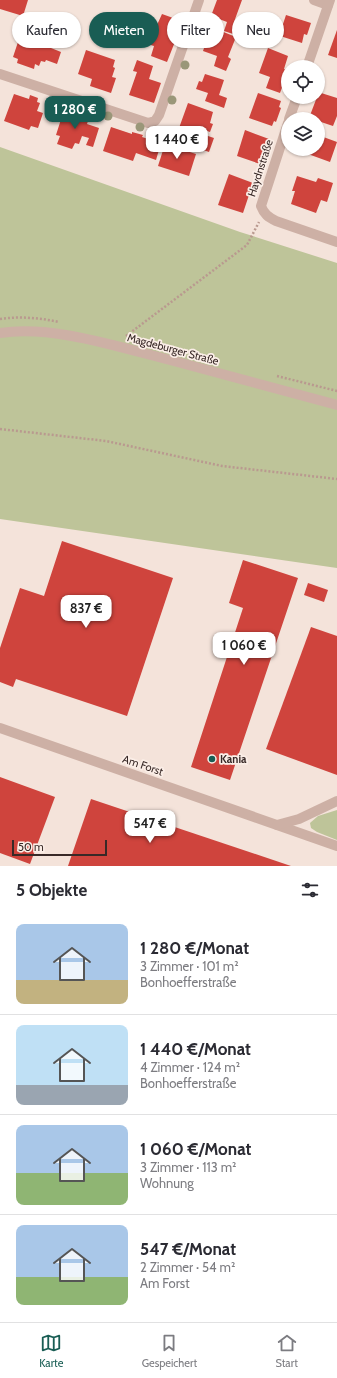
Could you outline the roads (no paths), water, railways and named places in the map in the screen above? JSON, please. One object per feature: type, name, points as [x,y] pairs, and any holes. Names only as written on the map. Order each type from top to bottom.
[{"type":"street","points":[[0,74],[148,123],[155,121],[160,115],[199,0]]},
{"type":"street","points":[[309,60],[329,2],[314,0]]},
{"type":"street","name":"Haydnstraße","points":[[281,143],[262,198],[261,206],[263,212],[268,217],[276,221],[337,242]]},
{"type":"street","name":"Magdeburger Straße","points":[[0,333],[24,331],[40,332],[88,340],[337,405]]},
{"type":"street","name":"Am Forst","points":[[0,728],[337,846]]},
{"type":"street","points":[[277,825],[299,819],[337,801]]},
{"type":"place","name":"Kania","points":[[212,759]]}]
